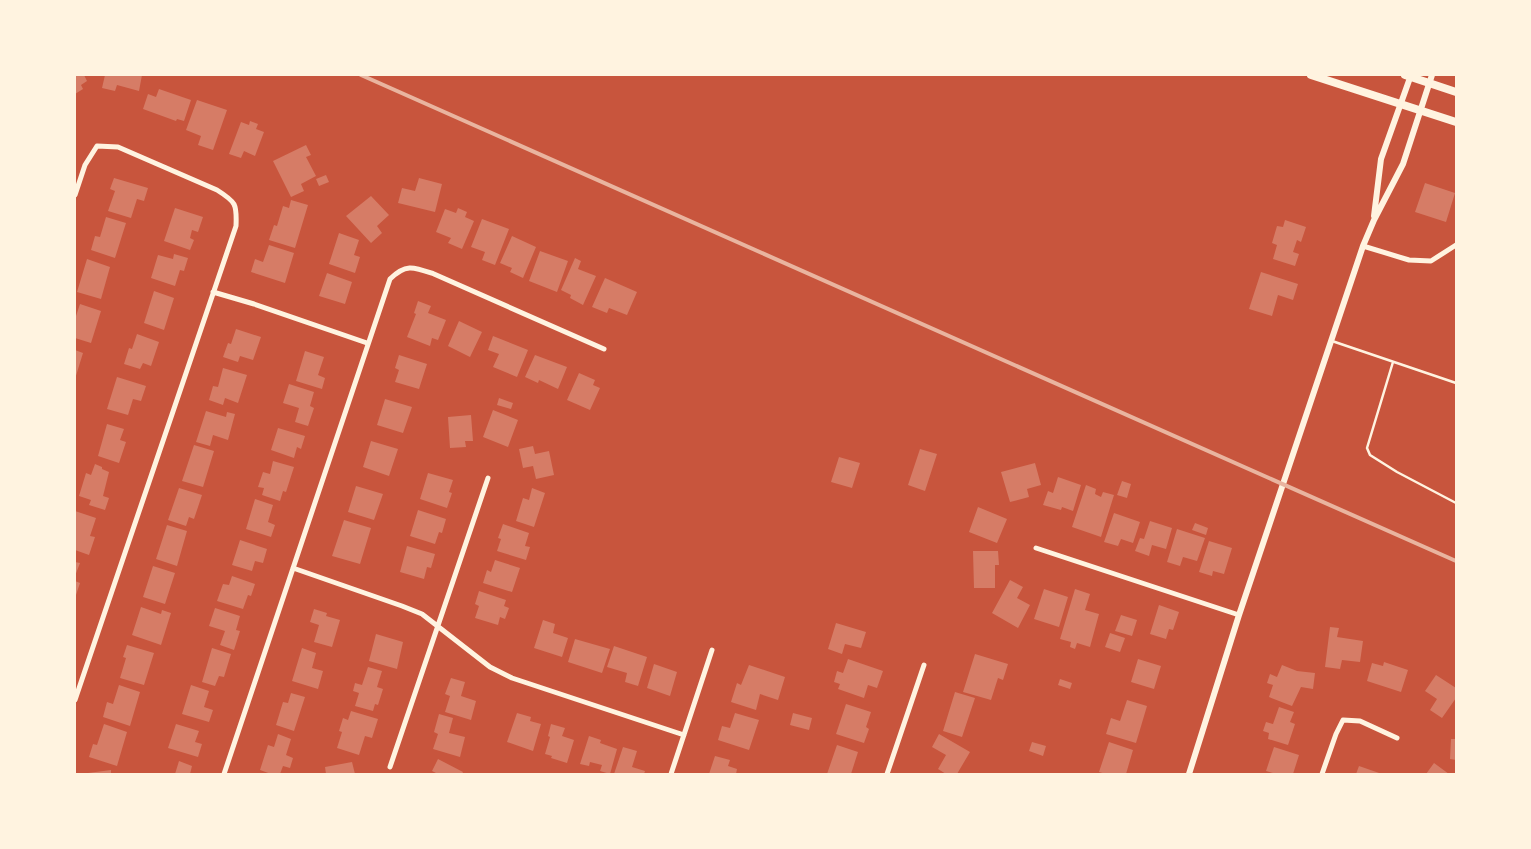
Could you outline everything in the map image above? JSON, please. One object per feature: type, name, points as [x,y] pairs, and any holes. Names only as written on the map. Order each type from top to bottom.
[{"type":"main road","points":[[1311,75],[1456,122]]},
{"type":"main road","points":[[1409,76],[1456,92]]},
{"type":"street","points":[[1189,774],[1239,615],[1363,246],[1374,220],[1403,164],[1432,75]]},
{"type":"street","points":[[1374,220],[1381,160],[1409,76]]},
{"type":"street","points":[[75,195],[85,164],[97,146],[118,148],[217,190],[230,198],[237,208],[236,226],[75,700]]},
{"type":"street","points":[[1363,246],[1409,260],[1431,261],[1456,245]]},
{"type":"street","points":[[224,774],[390,279],[400,269],[415,268],[443,278],[604,350]]},
{"type":"street","points":[[213,292],[367,343]]},
{"type":"street","points":[[390,767],[488,478]]},
{"type":"street","points":[[1036,548],[1239,615]]},
{"type":"street","points":[[293,568],[422,614],[490,667],[512,678],[684,734]]},
{"type":"street","points":[[671,774],[712,650]]},
{"type":"street","points":[[888,774],[924,665]]},
{"type":"street","points":[[1322,774],[1343,720],[1360,721],[1397,738]]},
{"type":"lane","points":[[1331,341],[1456,383]]},
{"type":"lane","points":[[1393,362],[1367,448],[1370,456],[1456,503]]},
{"type":"building","points":[[75,75],[84,75],[87,81],[81,85],[83,89],[75,94]]},
{"type":"building","points":[[105,75],[142,75],[139,91],[117,85],[115,91],[102,88]]},
{"type":"building","points":[[159,89],[191,100],[184,121],[177,119],[176,121],[143,109],[148,94],[156,97]]},
{"type":"building","points":[[197,100],[227,110],[213,150],[198,145],[201,136],[186,130]]},
{"type":"building","points":[[250,121],[258,124],[256,129],[264,132],[255,156],[244,151],[241,158],[229,154],[241,122],[249,125]]},
{"type":"building","points":[[306,145],[311,155],[306,157],[316,176],[301,184],[304,191],[291,197],[273,161]]},
{"type":"building","points":[[326,175],[329,182],[319,186],[316,179]]},
{"type":"building","points":[[114,178],[148,188],[144,201],[137,199],[131,218],[108,211],[115,191],[110,189]]},
{"type":"building","points":[[419,178],[442,184],[435,212],[398,203],[402,188],[415,191]]},
{"type":"building","points":[[1425,183],[1455,193],[1446,222],[1415,212]]},
{"type":"building","points":[[371,196],[389,215],[377,226],[382,233],[371,243],[346,216]]},
{"type":"building","points":[[291,200],[308,205],[295,248],[269,240],[274,225],[277,226],[283,206],[289,208]]},
{"type":"building","points":[[175,208],[203,217],[198,232],[192,230],[190,238],[194,240],[190,250],[164,241]]},
{"type":"building","points":[[458,208],[467,212],[465,217],[474,221],[462,249],[448,243],[451,238],[436,232],[445,209],[456,213]]},
{"type":"building","points":[[106,217],[126,223],[115,258],[91,250],[95,236],[100,237]]},
{"type":"building","points":[[482,219],[509,229],[495,265],[482,260],[485,252],[471,247]]},
{"type":"building","points":[[1285,220],[1306,227],[1301,242],[1297,240],[1293,252],[1299,254],[1295,266],[1273,259],[1277,245],[1272,243],[1277,226],[1283,227]]},
{"type":"building","points":[[339,233],[359,240],[354,255],[360,257],[355,273],[329,264]]},
{"type":"building","points":[[512,236],[536,247],[523,278],[510,272],[512,268],[500,263]]},
{"type":"building","points":[[269,245],[294,253],[285,283],[251,272],[255,259],[263,262]]},
{"type":"building","points":[[540,251],[568,261],[557,292],[529,281]]},
{"type":"building","points":[[174,254],[188,258],[184,271],[180,270],[175,286],[151,278],[158,255],[173,259]]},
{"type":"building","points":[[575,258],[581,261],[578,269],[596,276],[583,305],[570,298],[571,295],[561,290]]},
{"type":"building","points":[[87,259],[110,267],[101,299],[77,292]]},
{"type":"building","points":[[1261,272],[1298,284],[1293,300],[1278,295],[1272,316],[1249,309]]},
{"type":"building","points":[[327,273],[352,282],[345,304],[319,296]]},
{"type":"building","points":[[605,278],[637,292],[627,315],[609,308],[607,313],[592,307]]},
{"type":"building","points":[[154,291],[174,298],[164,330],[144,323]]},
{"type":"building","points":[[418,301],[431,306],[428,313],[446,320],[438,340],[432,338],[430,346],[407,337],[416,314],[414,313]]},
{"type":"building","points":[[80,304],[101,311],[91,343],[75,338],[75,319]]},
{"type":"building","points":[[459,321],[482,332],[470,357],[448,346]]},
{"type":"building","points":[[236,329],[261,337],[253,360],[240,356],[238,362],[223,357],[228,343],[231,344]]},
{"type":"building","points":[[137,334],[159,342],[151,366],[143,363],[140,369],[124,364],[129,348],[132,349]]},
{"type":"building","points":[[493,336],[528,350],[517,377],[493,367],[499,354],[488,350]]},
{"type":"building","points":[[75,350],[83,353],[75,379]]},
{"type":"building","points":[[305,351],[324,357],[318,375],[325,378],[322,389],[296,381]]},
{"type":"building","points":[[399,355],[427,364],[419,389],[395,382],[399,370],[395,368]]},
{"type":"building","points":[[535,355],[567,367],[558,389],[539,380],[538,383],[525,377]]},
{"type":"building","points":[[223,368],[247,375],[238,403],[225,398],[223,405],[209,400],[213,386],[218,387]]},
{"type":"building","points":[[579,373],[595,380],[593,385],[600,388],[590,410],[567,400]]},
{"type":"building","points":[[117,377],[146,386],[141,401],[133,399],[128,415],[107,409]]},
{"type":"building","points":[[289,384],[314,392],[310,406],[314,408],[308,426],[295,422],[299,408],[283,403]]},
{"type":"building","points":[[499,398],[513,403],[511,409],[497,405]]},
{"type":"building","points":[[385,399],[412,407],[403,433],[377,425]]},
{"type":"building","points":[[493,410],[518,420],[508,447],[483,437]]},
{"type":"building","points":[[206,411],[226,417],[227,412],[235,414],[228,440],[213,435],[210,446],[196,442]]},
{"type":"building","points":[[471,415],[473,441],[465,441],[466,447],[450,448],[448,417]]},
{"type":"building","points":[[107,424],[124,429],[120,440],[126,442],[119,463],[98,456]]},
{"type":"building","points":[[278,428],[305,436],[301,449],[297,447],[294,458],[271,450]]},
{"type":"building","points":[[371,441],[398,449],[389,476],[363,467]]},
{"type":"building","points":[[194,445],[214,451],[203,487],[182,481]]},
{"type":"building","points":[[533,446],[535,454],[549,451],[554,475],[536,479],[533,466],[523,468],[519,449]]},
{"type":"building","points":[[920,449],[937,454],[925,491],[908,485]]},
{"type":"building","points":[[839,457],[860,463],[852,488],[831,482]]},
{"type":"building","points":[[273,461],[294,467],[286,492],[283,491],[280,501],[262,495],[264,488],[258,487],[263,472],[270,474]]},
{"type":"building","points":[[1035,463],[1041,485],[1027,489],[1029,497],[1010,502],[1001,472]]},
{"type":"building","points":[[95,464],[109,472],[103,496],[109,498],[105,510],[89,505],[91,500],[79,496],[86,473],[91,475]]},
{"type":"building","points":[[428,473],[453,480],[449,492],[452,493],[447,508],[420,499]]},
{"type":"building","points":[[1058,477],[1081,485],[1073,511],[1062,507],[1061,510],[1043,505],[1048,491],[1053,493]]},
{"type":"building","points":[[1122,481],[1131,484],[1127,498],[1117,495]]},
{"type":"building","points":[[1086,485],[1096,489],[1095,494],[1101,497],[1103,492],[1114,495],[1101,537],[1072,527]]},
{"type":"building","points":[[356,486],[383,494],[374,520],[348,512]]},
{"type":"building","points":[[179,488],[202,495],[194,519],[189,517],[186,526],[168,520]]},
{"type":"building","points":[[532,488],[545,493],[534,527],[516,521],[523,498],[529,500]]},
{"type":"building","points":[[255,499],[273,505],[268,522],[275,525],[271,537],[246,529]]},
{"type":"building","points":[[978,507],[1007,519],[997,543],[969,532]]},
{"type":"building","points":[[418,510],[446,519],[442,533],[439,532],[435,544],[410,536]]},
{"type":"building","points":[[75,511],[96,518],[90,536],[95,537],[89,555],[75,550]]},
{"type":"building","points":[[1114,513],[1140,522],[1133,543],[1121,539],[1118,546],[1104,542]]},
{"type":"building","points":[[344,520],[371,528],[360,564],[332,556]]},
{"type":"building","points":[[1150,521],[1172,528],[1166,549],[1152,545],[1149,556],[1135,551],[1140,538],[1144,539]]},
{"type":"building","points":[[1195,523],[1208,528],[1206,535],[1192,530]]},
{"type":"building","points":[[503,524],[529,533],[525,546],[530,547],[526,560],[497,551],[501,539],[498,538]]},
{"type":"building","points":[[167,525],[187,531],[177,566],[156,559]]},
{"type":"building","points":[[1177,529],[1205,538],[1197,561],[1183,557],[1180,566],[1167,562]]},
{"type":"building","points":[[240,540],[267,549],[263,563],[255,561],[252,571],[232,565]]},
{"type":"building","points":[[1209,541],[1232,548],[1224,574],[1213,571],[1212,576],[1199,572]]},
{"type":"building","points":[[407,546],[435,554],[431,568],[427,567],[424,579],[400,572]]},
{"type":"building","points":[[973,551],[998,551],[999,565],[995,565],[995,588],[974,588]]},
{"type":"building","points":[[495,560],[520,568],[512,592],[483,583],[487,570],[491,572]]},
{"type":"building","points":[[75,562],[80,563],[75,576]]},
{"type":"building","points":[[153,566],[175,573],[165,604],[143,597]]},
{"type":"building","points":[[232,576],[255,584],[251,596],[248,595],[243,609],[217,601],[223,584],[229,585]]},
{"type":"building","points":[[1010,580],[1023,587],[1017,598],[1030,605],[1018,628],[992,613]]},
{"type":"building","points":[[75,581],[80,583],[75,598]]},
{"type":"building","points":[[1044,589],[1068,597],[1059,627],[1034,619]]},
{"type":"building","points":[[1075,589],[1090,594],[1085,610],[1099,614],[1090,647],[1077,643],[1075,649],[1070,647],[1071,642],[1060,639]]},
{"type":"building","points":[[479,591],[506,600],[504,606],[509,608],[505,619],[500,617],[498,625],[475,618],[479,606],[475,604]]},
{"type":"building","points":[[1159,605],[1179,612],[1173,630],[1169,629],[1166,639],[1150,634]]},
{"type":"building","points":[[141,607],[161,614],[162,610],[171,613],[161,645],[132,635]]},
{"type":"building","points":[[215,608],[240,616],[236,630],[240,631],[234,650],[220,645],[225,631],[209,626]]},
{"type":"building","points":[[314,609],[327,613],[326,616],[340,620],[332,647],[314,642],[319,625],[310,622]]},
{"type":"building","points":[[1121,615],[1137,620],[1132,636],[1115,631]]},
{"type":"building","points":[[543,620],[555,624],[553,633],[568,638],[562,657],[534,648]]},
{"type":"building","points":[[836,623],[866,632],[861,648],[845,644],[842,654],[828,649]]},
{"type":"building","points":[[1330,627],[1339,628],[1337,637],[1363,641],[1360,662],[1342,660],[1340,669],[1325,667]]},
{"type":"building","points":[[1110,633],[1125,638],[1120,652],[1105,647]]},
{"type":"building","points":[[376,634],[403,642],[397,669],[369,661]]},
{"type":"building","points":[[575,639],[610,649],[602,673],[568,662]]},
{"type":"building","points":[[127,645],[154,653],[144,685],[120,678],[126,658],[123,657]]},
{"type":"building","points":[[614,646],[647,657],[638,686],[625,682],[627,673],[607,667]]},
{"type":"building","points":[[212,648],[231,654],[224,677],[219,676],[215,686],[202,682]]},
{"type":"building","points":[[302,648],[316,653],[312,668],[323,671],[318,689],[292,681]]},
{"type":"building","points":[[975,654],[1008,664],[1003,680],[998,678],[991,700],[963,692]]},
{"type":"building","points":[[848,659],[883,671],[877,688],[868,685],[864,698],[838,689],[840,684],[834,682],[837,671],[843,673]]},
{"type":"building","points":[[1138,659],[1161,666],[1154,689],[1131,682]]},
{"type":"building","points":[[1384,662],[1408,670],[1401,692],[1367,681],[1372,663],[1383,666]]},
{"type":"building","points":[[654,664],[677,672],[670,696],[647,688]]},
{"type":"building","points":[[749,665],[785,677],[778,700],[760,694],[756,710],[731,702],[737,683],[741,685]]},
{"type":"building","points":[[1282,665],[1297,671],[1315,673],[1313,689],[1301,687],[1292,706],[1269,697],[1273,685],[1267,683],[1270,674],[1277,677]]},
{"type":"building","points":[[368,667],[382,671],[377,687],[383,689],[378,705],[375,704],[373,711],[355,706],[359,693],[353,691],[355,683],[362,685]]},
{"type":"building","points":[[1436,675],[1456,688],[1456,698],[1442,718],[1430,710],[1437,699],[1425,691]]},
{"type":"building","points":[[451,678],[465,682],[461,696],[476,701],[471,720],[445,712],[450,696],[445,694]]},
{"type":"building","points":[[1060,679],[1072,683],[1070,689],[1058,685]]},
{"type":"building","points":[[119,685],[140,692],[130,726],[103,717],[107,702],[113,704]]},
{"type":"building","points":[[191,685],[209,691],[204,707],[213,710],[209,722],[182,714]]},
{"type":"building","points":[[955,692],[975,698],[962,737],[943,731]]},
{"type":"building","points":[[291,693],[305,697],[294,731],[276,725],[283,702],[288,703]]},
{"type":"building","points":[[1127,700],[1147,706],[1136,743],[1106,734],[1111,718],[1120,721]]},
{"type":"building","points":[[846,704],[871,712],[866,727],[869,729],[864,743],[836,734]]},
{"type":"building","points":[[1279,707],[1294,712],[1290,722],[1295,724],[1288,745],[1268,739],[1269,733],[1263,731],[1266,722],[1273,724]]},
{"type":"building","points":[[351,711],[378,719],[372,738],[365,736],[359,755],[337,748],[342,732],[339,731],[343,718],[348,720]]},
{"type":"building","points":[[517,713],[531,717],[530,721],[541,724],[533,751],[507,742]]},
{"type":"building","points":[[735,713],[759,720],[749,750],[718,740],[722,726],[730,728]]},
{"type":"building","points":[[793,713],[812,718],[809,730],[790,725]]},
{"type":"building","points":[[439,714],[453,718],[449,733],[465,737],[460,757],[433,749],[438,734],[434,732]]},
{"type":"building","points":[[104,724],[127,732],[117,766],[89,757],[93,744],[97,745]]},
{"type":"building","points":[[176,724],[199,731],[195,742],[202,744],[198,757],[168,748]]},
{"type":"building","points":[[551,724],[565,728],[562,736],[574,740],[567,763],[545,754],[550,737],[548,736]]},
{"type":"building","points":[[278,734],[291,739],[286,755],[293,758],[290,768],[283,766],[280,774],[271,774],[260,770],[268,745],[274,747]]},
{"type":"building","points":[[939,734],[970,752],[957,774],[946,774],[938,769],[946,755],[932,747]]},
{"type":"building","points":[[589,736],[601,740],[600,743],[617,749],[610,774],[600,771],[602,765],[590,762],[589,766],[580,764]]},
{"type":"building","points":[[1451,739],[1456,739],[1456,760],[1450,759]]},
{"type":"building","points":[[1032,742],[1046,746],[1043,756],[1029,751]]},
{"type":"building","points":[[1109,742],[1133,750],[1126,774],[1099,772]]},
{"type":"building","points":[[837,745],[858,752],[851,774],[827,774]]},
{"type":"building","points":[[623,747],[637,751],[632,767],[645,771],[644,774],[614,774]]},
{"type":"building","points":[[1274,747],[1299,755],[1293,774],[1272,774],[1266,771]]},
{"type":"building","points":[[715,756],[730,760],[728,766],[737,769],[736,774],[709,774]]},
{"type":"building","points":[[438,759],[463,772],[462,774],[438,774],[432,771]]},
{"type":"building","points":[[179,761],[192,766],[190,774],[175,774]]},
{"type":"building","points":[[352,762],[355,774],[326,774],[325,767]]},
{"type":"building","points":[[1434,763],[1449,774],[1426,774]]},
{"type":"building","points":[[1359,766],[1382,774],[1356,774]]},
{"type":"building","points":[[111,770],[111,774],[88,774],[88,773]]},
{"type":"railway","points":[[361,75],[1456,561]]}]
